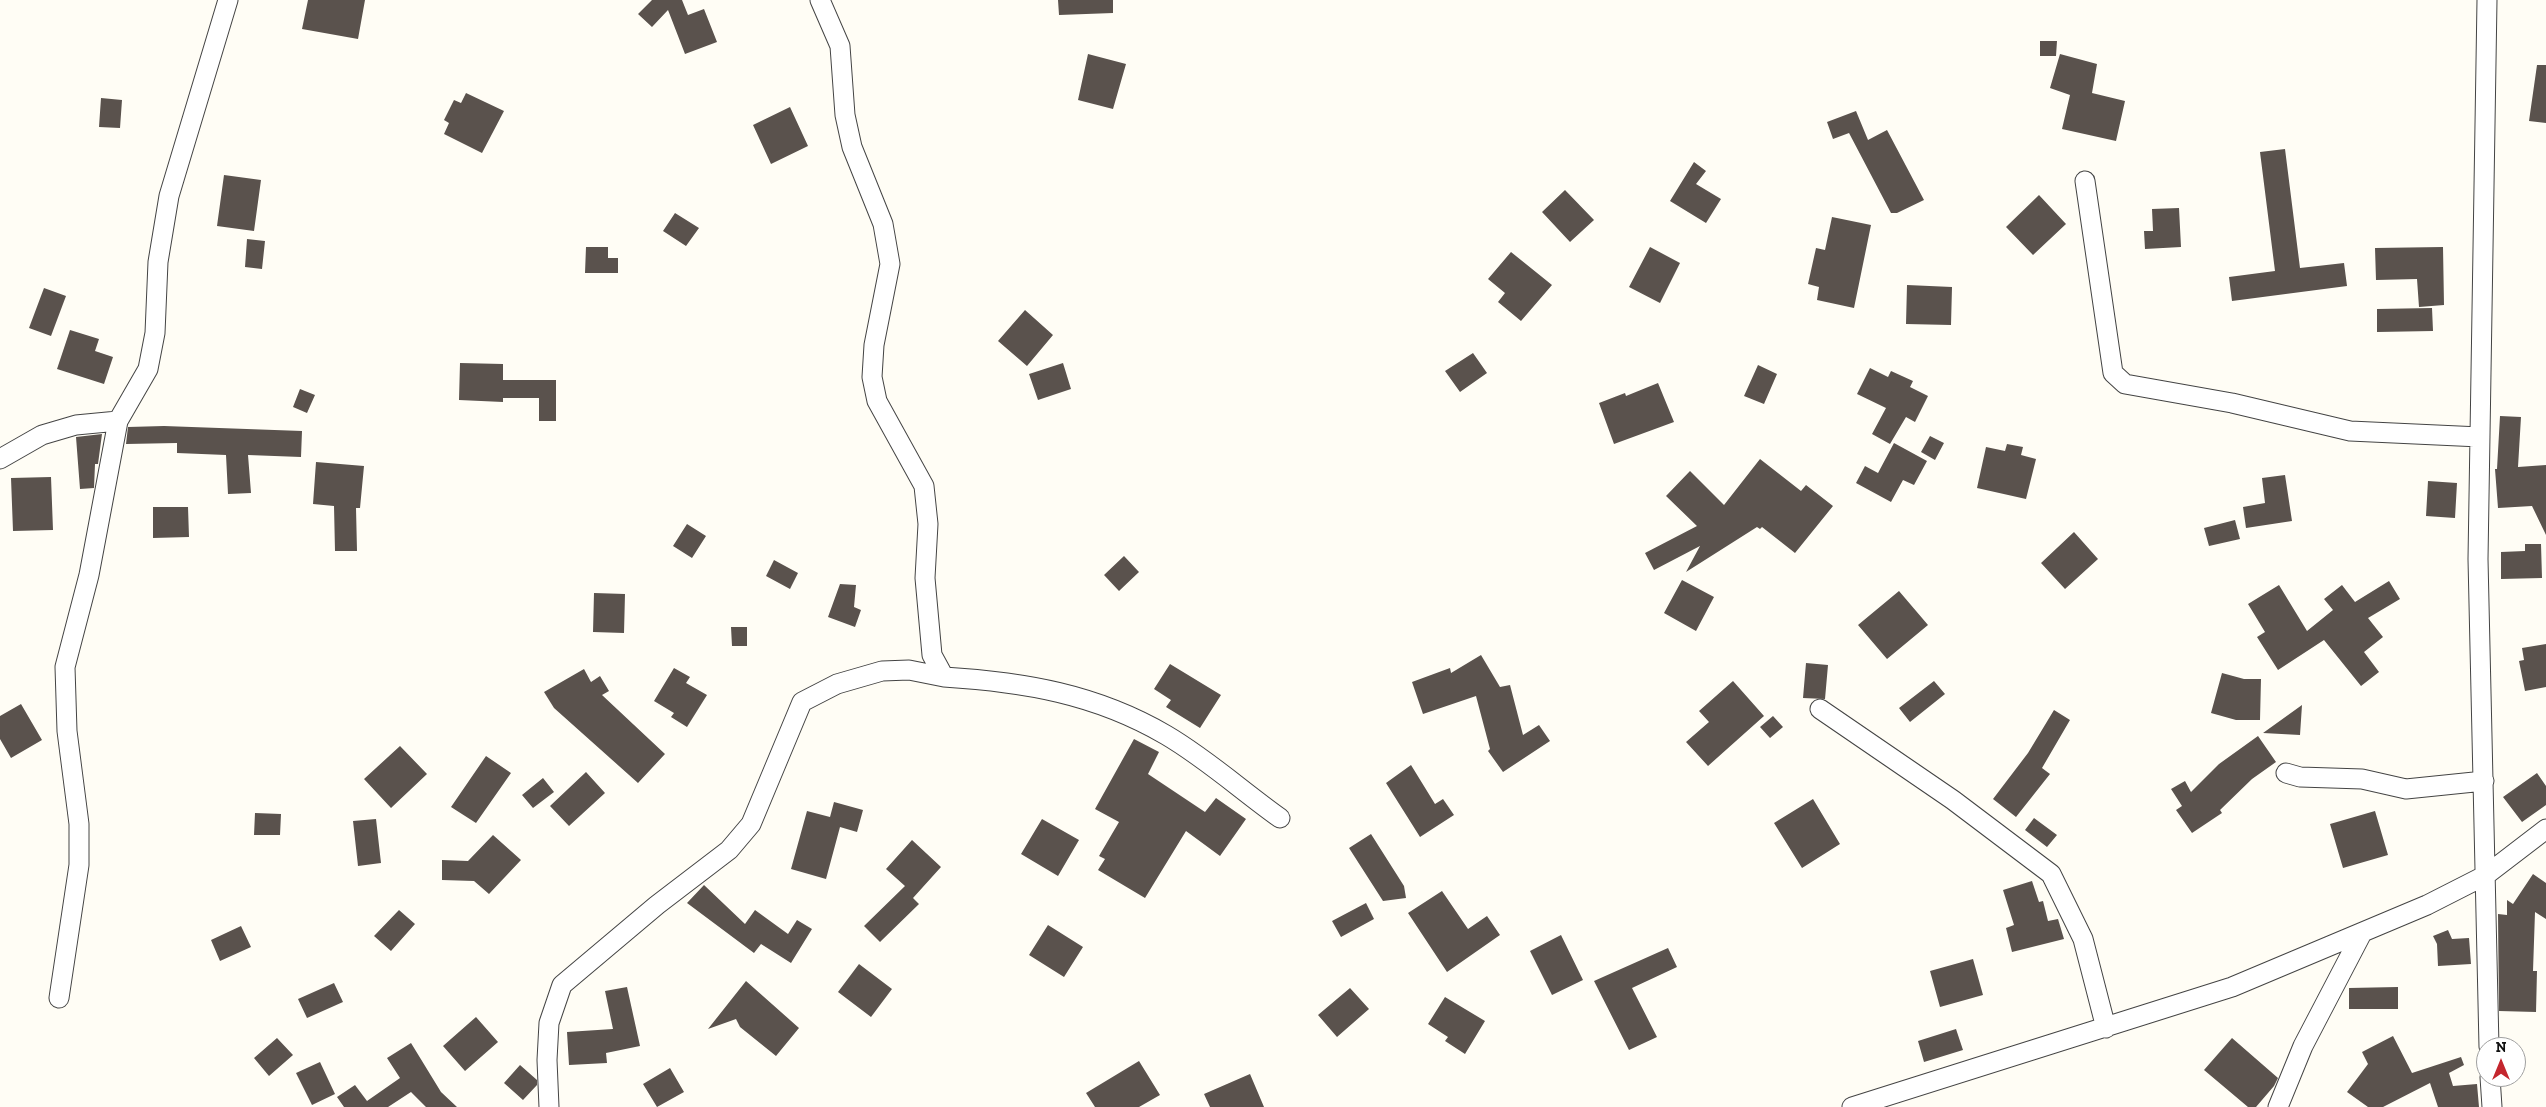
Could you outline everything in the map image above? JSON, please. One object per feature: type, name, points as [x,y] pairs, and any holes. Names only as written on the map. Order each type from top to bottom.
[{"type":"street","points":[[59,998],[79,865],[79,824],[67,731],[65,667],[89,575],[118,421],[148,369],[156,333],[158,262],[169,196],[228,0]]},
{"type":"street","points":[[820,0],[840,46],[846,115],[852,147],[884,224],[890,264],[874,345],[872,377],[878,401],[924,486],[928,524],[926,578],[932,655],[944,677]]},
{"type":"street","points":[[2487,0],[2478,560],[2489,1037]]},
{"type":"street","points":[[2085,181],[2112,373],[2125,384],[2232,403],[2350,431],[2480,437]]},
{"type":"street","points":[[0,459],[42,435],[76,425],[118,421]]},
{"type":"street","points":[[549,1107],[547,1060],[549,1022],[562,985],[657,905],[729,850],[751,824],[802,702],[837,684],[882,671],[909,670],[944,677],[992,680],[1079,696],[1112,707],[1166,735],[1280,818]]},
{"type":"street","points":[[1820,709],[1953,800],[2051,874],[2083,939],[2106,1028]]},
{"type":"street","points":[[2286,773],[2300,777],[2362,779],[2406,789],[2484,781]]},
{"type":"street","points":[[1852,1107],[2232,987],[2362,933],[2486,875],[2546,829]]},
{"type":"street","points":[[2278,1107],[2303,1046],[2362,933]]},
{"type":"street","points":[[2491,1087],[2492,1107]]},
{"type":"building","points":[[308,0],[365,0],[358,39],[302,29]]},
{"type":"building","points":[[652,0],[682,0],[688,15],[704,9],[717,42],[685,54],[668,10],[652,27],[638,14]]},
{"type":"building","points":[[1058,0],[1113,0],[1113,13],[1059,15]]},
{"type":"building","points":[[2040,41],[2057,41],[2056,56],[2040,56]]},
{"type":"building","points":[[1088,54],[1126,64],[1113,109],[1078,100]]},
{"type":"building","points":[[2060,54],[2097,64],[2092,93],[2125,101],[2116,141],[2062,129],[2070,95],[2050,88]]},
{"type":"building","points":[[2537,65],[2546,65],[2546,123],[2529,121]]},
{"type":"building","points":[[466,93],[504,111],[482,153],[444,134],[449,123],[444,120],[454,100],[461,103]]},
{"type":"building","points":[[101,98],[122,100],[120,128],[99,127]]},
{"type":"building","points":[[790,107],[808,146],[771,164],[753,125]]},
{"type":"building","points":[[1856,111],[1868,140],[1887,130],[1924,200],[1897,213],[1891,213],[1849,133],[1833,139],[1827,122]]},
{"type":"building","points":[[2285,149],[2300,268],[2344,263],[2347,286],[2232,301],[2229,277],[2275,271],[2260,152]]},
{"type":"building","points":[[1694,162],[1706,171],[1696,184],[1721,199],[1706,223],[1670,201]]},
{"type":"building","points":[[224,175],[261,180],[254,231],[217,226]]},
{"type":"building","points":[[1565,190],[1594,220],[1570,242],[1542,212]]},
{"type":"building","points":[[2039,195],[2066,224],[2033,255],[2006,227]]},
{"type":"building","points":[[2179,208],[2181,247],[2145,249],[2144,231],[2153,231],[2152,209]]},
{"type":"building","points":[[675,213],[699,228],[686,246],[663,231]]},
{"type":"building","points":[[1832,217],[1871,225],[1854,308],[1817,300],[1819,287],[1808,284],[1816,248],[1825,250]]},
{"type":"building","points":[[247,239],[265,241],[262,269],[245,267]]},
{"type":"building","points":[[586,247],[608,247],[608,258],[618,258],[618,273],[585,273]]},
{"type":"building","points":[[1650,247],[1680,263],[1660,303],[1629,287]]},
{"type":"building","points":[[2443,247],[2444,305],[2419,307],[2417,279],[2376,280],[2375,248]]},
{"type":"building","points":[[1511,252],[1552,285],[1521,321],[1498,302],[1505,293],[1488,279]]},
{"type":"building","points":[[1907,285],[1952,287],[1951,325],[1906,324]]},
{"type":"building","points":[[44,288],[66,296],[51,336],[29,328]]},
{"type":"building","points":[[2432,308],[2433,331],[2377,332],[2377,309]]},
{"type":"building","points":[[1025,310],[1053,335],[1027,366],[998,341]]},
{"type":"building","points":[[70,330],[99,339],[95,351],[113,357],[104,384],[57,369]]},
{"type":"building","points":[[1473,353],[1487,373],[1460,392],[1445,371]]},
{"type":"building","points":[[460,363],[503,364],[503,380],[556,380],[556,421],[539,421],[539,398],[503,398],[503,402],[459,400]]},
{"type":"building","points":[[1063,363],[1071,389],[1038,400],[1029,374]]},
{"type":"building","points":[[1758,365],[1777,374],[1764,404],[1744,396]]},
{"type":"building","points":[[1870,368],[1888,377],[1891,371],[1913,381],[1910,387],[1928,396],[1915,422],[1906,417],[1890,444],[1872,434],[1886,408],[1857,394]]},
{"type":"building","points":[[1658,383],[1674,422],[1614,444],[1599,403],[1625,393],[1626,396]]},
{"type":"building","points":[[300,389],[315,395],[307,413],[293,407]]},
{"type":"building","points":[[2500,416],[2521,417],[2518,467],[2546,465],[2546,535],[2532,506],[2498,508],[2495,469],[2497,469]]},
{"type":"building","points":[[164,426],[302,431],[301,457],[248,455],[251,493],[228,494],[226,455],[177,453],[177,443],[126,444],[128,427]]},
{"type":"building","points":[[102,434],[98,464],[95,464],[94,488],[80,489],[76,437]]},
{"type":"building","points":[[1930,436],[1944,443],[1935,460],[1921,452]]},
{"type":"building","points":[[1894,443],[1927,461],[1914,485],[1903,480],[1891,502],[1856,483],[1865,466],[1878,473]]},
{"type":"building","points":[[2007,444],[2023,447],[2021,455],[2036,459],[2026,499],[1977,488],[1986,447],[2005,451]]},
{"type":"building","points":[[1760,459],[1801,491],[1806,485],[1833,506],[1795,553],[1762,527],[1760,529],[1757,527],[1686,572],[1700,546],[1654,570],[1645,553],[1697,526],[1666,496],[1690,471],[1724,505]]},
{"type":"building","points":[[316,462],[364,466],[360,508],[356,508],[357,551],[335,551],[334,506],[313,504]]},
{"type":"building","points":[[2285,475],[2292,521],[2246,528],[2243,507],[2265,503],[2262,478]]},
{"type":"building","points":[[51,477],[53,530],[13,531],[11,478]]},
{"type":"building","points":[[2428,481],[2457,483],[2455,518],[2426,516]]},
{"type":"building","points":[[153,507],[188,507],[189,537],[153,538]]},
{"type":"building","points":[[2235,520],[2240,539],[2209,546],[2204,528]]},
{"type":"building","points":[[687,524],[706,536],[692,558],[673,546]]},
{"type":"building","points":[[2074,532],[2098,559],[2065,589],[2041,563]]},
{"type":"building","points":[[2525,544],[2541,544],[2542,578],[2501,579],[2501,552],[2525,551]]},
{"type":"building","points":[[1124,556],[1139,572],[1119,591],[1104,575]]},
{"type":"building","points":[[774,560],[798,573],[790,589],[766,576]]},
{"type":"building","points":[[1682,580],[1714,597],[1696,631],[1664,613]]},
{"type":"building","points":[[2389,581],[2400,599],[2368,618],[2383,637],[2364,652],[2379,672],[2361,686],[2324,640],[2278,670],[2257,637],[2265,632],[2248,604],[2279,585],[2307,631],[2333,610],[2324,599],[2342,585],[2355,602]]},
{"type":"building","points":[[840,584],[856,585],[854,607],[861,610],[855,627],[828,617]]},
{"type":"building","points":[[1899,591],[1928,625],[1887,659],[1858,625]]},
{"type":"building","points":[[594,593],[625,594],[624,633],[593,632]]},
{"type":"building","points":[[731,627],[747,627],[747,646],[732,646]]},
{"type":"building","points":[[2546,644],[2546,687],[2525,691],[2519,661],[2524,660],[2522,648]]},
{"type":"building","points":[[1481,655],[1500,687],[1510,685],[1523,735],[1539,725],[1550,741],[1503,772],[1488,751],[1490,749],[1476,696],[1423,714],[1412,682],[1450,668],[1451,673]]},
{"type":"building","points":[[1806,663],[1828,665],[1825,699],[1803,698]]},
{"type":"building","points":[[1170,664],[1221,695],[1200,728],[1166,707],[1171,700],[1154,689]]},
{"type":"building","points":[[674,668],[690,677],[686,683],[707,695],[687,727],[671,717],[674,713],[654,701]]},
{"type":"building","points":[[584,669],[591,682],[600,676],[609,691],[602,695],[665,754],[638,783],[554,708],[544,692]]},
{"type":"building","points":[[2222,673],[2244,679],[2261,679],[2260,720],[2236,720],[2211,713]]},
{"type":"building","points":[[1733,681],[1764,716],[1708,766],[1686,742],[1709,722],[1699,711]]},
{"type":"building","points":[[1934,681],[1945,694],[1910,722],[1899,708]]},
{"type":"building","points":[[21,704],[42,740],[11,758],[0,739],[0,716]]},
{"type":"building","points":[[2302,705],[2300,735],[2263,733]]},
{"type":"building","points":[[2054,710],[2070,720],[2042,768],[2050,774],[2016,817],[1993,799],[2028,753]]},
{"type":"building","points":[[1773,716],[1783,727],[1770,738],[1760,727]]},
{"type":"building","points":[[2258,736],[2276,762],[2252,779],[2220,810],[2222,813],[2192,833],[2176,810],[2182,806],[2171,789],[2185,781],[2191,792],[2219,764]]},
{"type":"building","points":[[1134,739],[1159,752],[1148,774],[1205,812],[1216,798],[1246,819],[1220,856],[1186,831],[1145,898],[1098,870],[1105,859],[1099,856],[1119,822],[1095,809]]},
{"type":"building","points":[[400,746],[427,774],[391,808],[364,779]]},
{"type":"building","points":[[486,756],[511,773],[476,823],[451,807]]},
{"type":"building","points":[[1411,765],[1435,804],[1443,799],[1454,815],[1420,837],[1386,783]]},
{"type":"building","points":[[586,772],[605,793],[569,826],[550,806]]},
{"type":"building","points":[[2537,773],[2546,786],[2546,805],[2522,822],[2503,797]]},
{"type":"building","points":[[543,778],[554,792],[533,808],[522,795]]},
{"type":"building","points":[[1813,799],[1840,844],[1802,868],[1774,823]]},
{"type":"building","points":[[834,802],[863,810],[857,832],[840,827],[826,879],[791,869],[807,811],[830,817]]},
{"type":"building","points":[[2375,811],[2388,855],[2343,868],[2330,824]]},
{"type":"building","points":[[255,813],[281,814],[280,835],[254,835]]},
{"type":"building","points":[[2034,818],[2057,835],[2047,847],[2025,830]]},
{"type":"building","points":[[376,819],[381,863],[358,866],[353,821]]},
{"type":"building","points":[[1042,819],[1079,840],[1058,876],[1021,854]]},
{"type":"building","points":[[1371,834],[1404,886],[1406,898],[1383,901],[1349,848]]},
{"type":"building","points":[[493,835],[521,860],[489,894],[474,881],[442,880],[442,860],[468,861]]},
{"type":"building","points":[[912,840],[941,867],[913,898],[919,904],[880,942],[864,926],[905,886],[886,869]]},
{"type":"building","points":[[2533,874],[2546,883],[2546,919],[2535,912],[2533,971],[2537,971],[2536,1012],[2499,1011],[2498,914],[2507,915],[2507,900],[2513,904]]},
{"type":"building","points":[[2032,881],[2039,902],[2043,901],[2048,921],[2058,919],[2064,939],[2012,952],[2006,928],[2014,925],[2003,890]]},
{"type":"building","points":[[704,885],[745,924],[755,910],[788,934],[797,920],[812,929],[791,963],[761,944],[754,953],[687,903]]},
{"type":"building","points":[[1442,891],[1468,929],[1487,916],[1500,935],[1447,972],[1408,913]]},
{"type":"building","points":[[1366,903],[1374,919],[1341,937],[1332,921]]},
{"type":"building","points":[[399,910],[415,924],[391,951],[374,936]]},
{"type":"building","points":[[1048,925],[1083,947],[1064,977],[1029,955]]},
{"type":"building","points":[[241,926],[251,947],[220,961],[211,940]]},
{"type":"building","points":[[2448,930],[2452,939],[2469,938],[2471,964],[2438,966],[2437,944],[2433,936]]},
{"type":"building","points":[[1561,935],[1583,980],[1552,995],[1530,951]]},
{"type":"building","points":[[1668,948],[1677,967],[1632,988],[1657,1037],[1629,1050],[1594,981]]},
{"type":"building","points":[[1973,959],[1983,995],[1940,1007],[1930,971]]},
{"type":"building","points":[[859,964],[892,989],[871,1017],[838,992]]},
{"type":"building","points":[[746,981],[799,1028],[776,1056],[740,1027],[736,1019],[708,1029]]},
{"type":"building","points":[[334,983],[343,1002],[307,1018],[298,999]]},
{"type":"building","points":[[627,987],[640,1046],[606,1053],[607,1063],[569,1065],[567,1032],[613,1029],[605,991]]},
{"type":"building","points":[[2398,987],[2398,1009],[2349,1009],[2349,988]]},
{"type":"building","points":[[1350,988],[1369,1009],[1337,1037],[1318,1015]]},
{"type":"building","points":[[1445,997],[1485,1021],[1465,1054],[1445,1041],[1448,1037],[1428,1024]]},
{"type":"building","points":[[476,1017],[498,1042],[465,1071],[443,1046]]},
{"type":"building","points":[[1956,1029],[1963,1050],[1924,1062],[1918,1041]]},
{"type":"building","points":[[2393,1036],[2412,1073],[2461,1057],[2464,1065],[2449,1073],[2453,1086],[2476,1084],[2479,1107],[2438,1107],[2430,1083],[2383,1107],[2368,1107],[2347,1092],[2368,1064],[2362,1052]]},
{"type":"building","points":[[277,1038],[293,1055],[269,1076],[254,1058]]},
{"type":"building","points":[[2232,1038],[2278,1078],[2274,1086],[2256,1107],[2248,1107],[2204,1070]]},
{"type":"building","points":[[411,1043],[441,1092],[457,1107],[426,1107],[411,1092],[388,1107],[344,1107],[337,1097],[355,1085],[367,1101],[400,1078],[387,1058]]},
{"type":"building","points":[[1139,1061],[1160,1095],[1139,1107],[1095,1107],[1086,1093]]},
{"type":"building","points":[[320,1062],[335,1094],[312,1105],[296,1073]]},
{"type":"building","points":[[520,1065],[537,1080],[537,1085],[523,1100],[504,1083]]},
{"type":"building","points":[[670,1068],[684,1092],[657,1107],[643,1084]]},
{"type":"building","points":[[1250,1074],[1264,1107],[1210,1107],[1204,1094]]}]
